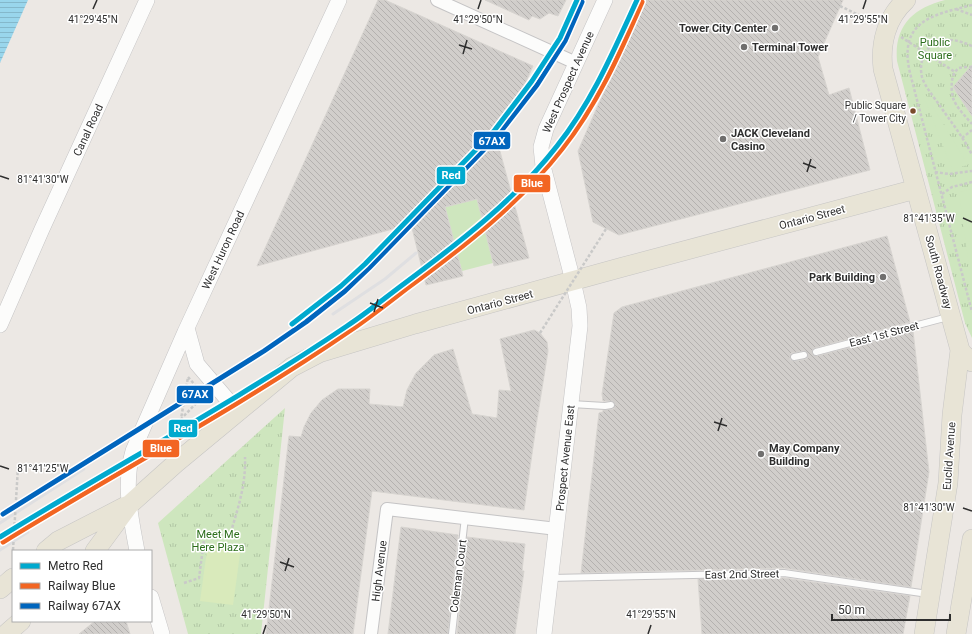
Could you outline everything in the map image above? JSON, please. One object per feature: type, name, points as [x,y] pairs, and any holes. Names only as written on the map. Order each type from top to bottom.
[{"type":"main road","name":"South Roadway","points":[[901,5],[885,33],[882,56],[883,69],[951,316],[966,356]]},
{"type":"main road","name":"Ontario Street","points":[[96,550],[129,505],[176,463],[292,368],[319,353],[415,324],[916,189]]},
{"type":"main road","name":"Euclid Avenue","points":[[924,634],[948,483],[952,415],[966,356]]},
{"type":"main road","name":"Ontario Street","points":[[47,550],[58,541],[129,505]]},
{"type":"main road","points":[[956,634],[972,539]]},
{"type":"main road","points":[[0,589],[12,579]]},
{"type":"main road","points":[[6,634],[20,622]]},
{"type":"street","name":"Canal Road","points":[[0,325],[45,222],[147,0]]},
{"type":"street","name":"West Huron Road","points":[[137,550],[129,505],[128,478],[133,451],[187,328],[339,0]]},
{"type":"street","points":[[437,0],[576,63]]},
{"type":"street","name":"West Prospect Avenue","points":[[573,281],[543,166],[541,147],[546,129],[605,0]]},
{"type":"street","name":"Prospect Avenue East","points":[[544,634],[552,578],[580,326],[573,281]]},
{"type":"street","points":[[187,328],[197,364],[238,412]]},
{"type":"street","name":"High Avenue","points":[[371,634],[387,509],[465,518]]},
{"type":"street","points":[[465,518],[557,529]]},
{"type":"street","points":[[152,600],[162,634]]},
{"type":"lane","name":"East 1st Street","points":[[816,352],[951,316]]},
{"type":"lane","points":[[794,357],[804,355]]},
{"type":"lane","points":[[571,404],[611,405]]},
{"type":"lane","name":"Coleman Court","points":[[452,634],[465,518]]},
{"type":"lane","name":"East 2nd Street","points":[[552,578],[784,573],[930,594]]},
{"type":"path","points":[[972,5],[928,18],[916,29],[908,42],[907,54],[908,64],[941,195],[972,312]]},
{"type":"path","points":[[840,6],[869,20]]},
{"type":"path","points":[[956,9],[972,15]]},
{"type":"path","points":[[972,46],[960,40],[944,40],[931,46],[925,53],[921,62],[922,78],[972,155]]},
{"type":"path","points":[[908,42],[955,72]]},
{"type":"path","points":[[972,67],[961,67],[955,72],[952,81],[953,98],[972,124]]},
{"type":"path","points":[[962,138],[972,130]]},
{"type":"path","points":[[936,172],[949,174],[972,171]]},
{"type":"path","points":[[941,195],[952,187],[972,182]]},
{"type":"path","points":[[540,333],[606,229]]},
{"type":"path","points":[[188,377],[204,395],[199,399],[181,419],[188,377]]},
{"type":"path","points":[[184,583],[199,578],[204,532],[230,535],[243,494],[246,474],[245,457]]},
{"type":"path","points":[[13,550],[18,466]]},
{"type":"green space","name":"Public Square","points":[[945,0],[972,0],[972,338],[965,323],[897,61],[899,38],[902,28],[908,20],[924,8]]},
{"type":"green space","points":[[922,92],[924,92],[968,165],[952,169]]},
{"type":"green space","points":[[972,189],[972,275],[970,275],[959,192]]},
{"type":"green space","points":[[477,199],[493,263],[462,271],[445,207]]},
{"type":"green space","name":"Meet Me Here Plaza","points":[[285,408],[261,634],[188,634],[158,523]]},
{"type":"green space","points":[[208,543],[241,547],[233,605],[200,601]]},
{"type":"water","points":[[0,0],[28,0],[0,63]]},
{"type":"building","points":[[378,0],[385,0],[533,66],[498,144],[529,258],[494,266],[477,199],[445,207],[463,276],[426,285],[411,224],[257,266]]},
{"type":"building","points":[[485,0],[566,0],[558,16],[549,13],[540,19],[532,16],[529,20]]},
{"type":"building","name":"JACK Cleveland Casino","points":[[644,0],[843,0],[818,57],[829,95],[849,88],[870,170],[619,235],[593,222],[578,151]]},
{"type":"building","points":[[972,65],[972,116],[953,87]]},
{"type":"building","points":[[887,236],[910,322],[815,348],[813,349],[812,353],[813,355],[817,356],[913,331],[929,472],[911,587],[784,568],[581,573],[599,413],[603,412],[603,410],[614,409],[615,406],[613,401],[603,401],[602,394],[614,313],[622,307]],"holes":[[[804,351],[808,354],[807,359],[794,361],[790,360],[791,353]]]},
{"type":"building","points":[[534,330],[540,333],[547,342],[548,351],[524,510],[372,491],[353,634],[266,634],[289,436],[301,437],[311,413],[322,400],[338,389],[370,389],[369,404],[403,407],[407,390],[416,373],[434,355],[453,349],[472,414],[497,418],[499,390],[511,391],[500,339]]},
{"type":"building","points":[[401,527],[458,535],[448,634],[388,634]]},
{"type":"building","points":[[467,537],[525,544],[522,571],[524,571],[515,634],[457,634]]},
{"type":"building","points":[[784,578],[910,596],[903,634],[702,634],[698,579]]},
{"type":"building","points":[[94,622],[126,622],[130,634],[79,634]]},
{"type":"railway","points":[[333,314],[385,279],[416,253]]},
{"type":"railway","points":[[0,523],[84,469]]},
{"type":"railway","points":[[0,550],[28,532]]},
{"type":"metro line","name":"Red","points":[[292,324],[341,286],[365,264],[494,131],[532,81],[560,38],[577,0]]},
{"type":"metro line","name":"Red","points":[[0,537],[305,354],[354,321],[466,236],[505,202],[541,166],[570,129],[602,75],[637,0]]},
{"type":"rail line","name":"67AX","points":[[3,514],[264,351],[306,322],[345,291],[498,135],[537,85],[565,41],[582,2]]},
{"type":"rail line","name":"Blue","points":[[3,542],[266,386],[351,330],[469,241],[509,207],[545,169],[575,132],[607,78],[642,2]]},
{"type":"place","name":"Tower City Center","points":[[775,28]]},
{"type":"place","name":"Terminal Tower","points":[[744,47]]},
{"type":"place","name":"Public Square / Tower City","points":[[913,111]]},
{"type":"place","name":"JACK Cleveland Casino","points":[[723,139]]},
{"type":"place","name":"Park Building","points":[[883,277]]},
{"type":"place","name":"May Company Building","points":[[761,454]]}]
